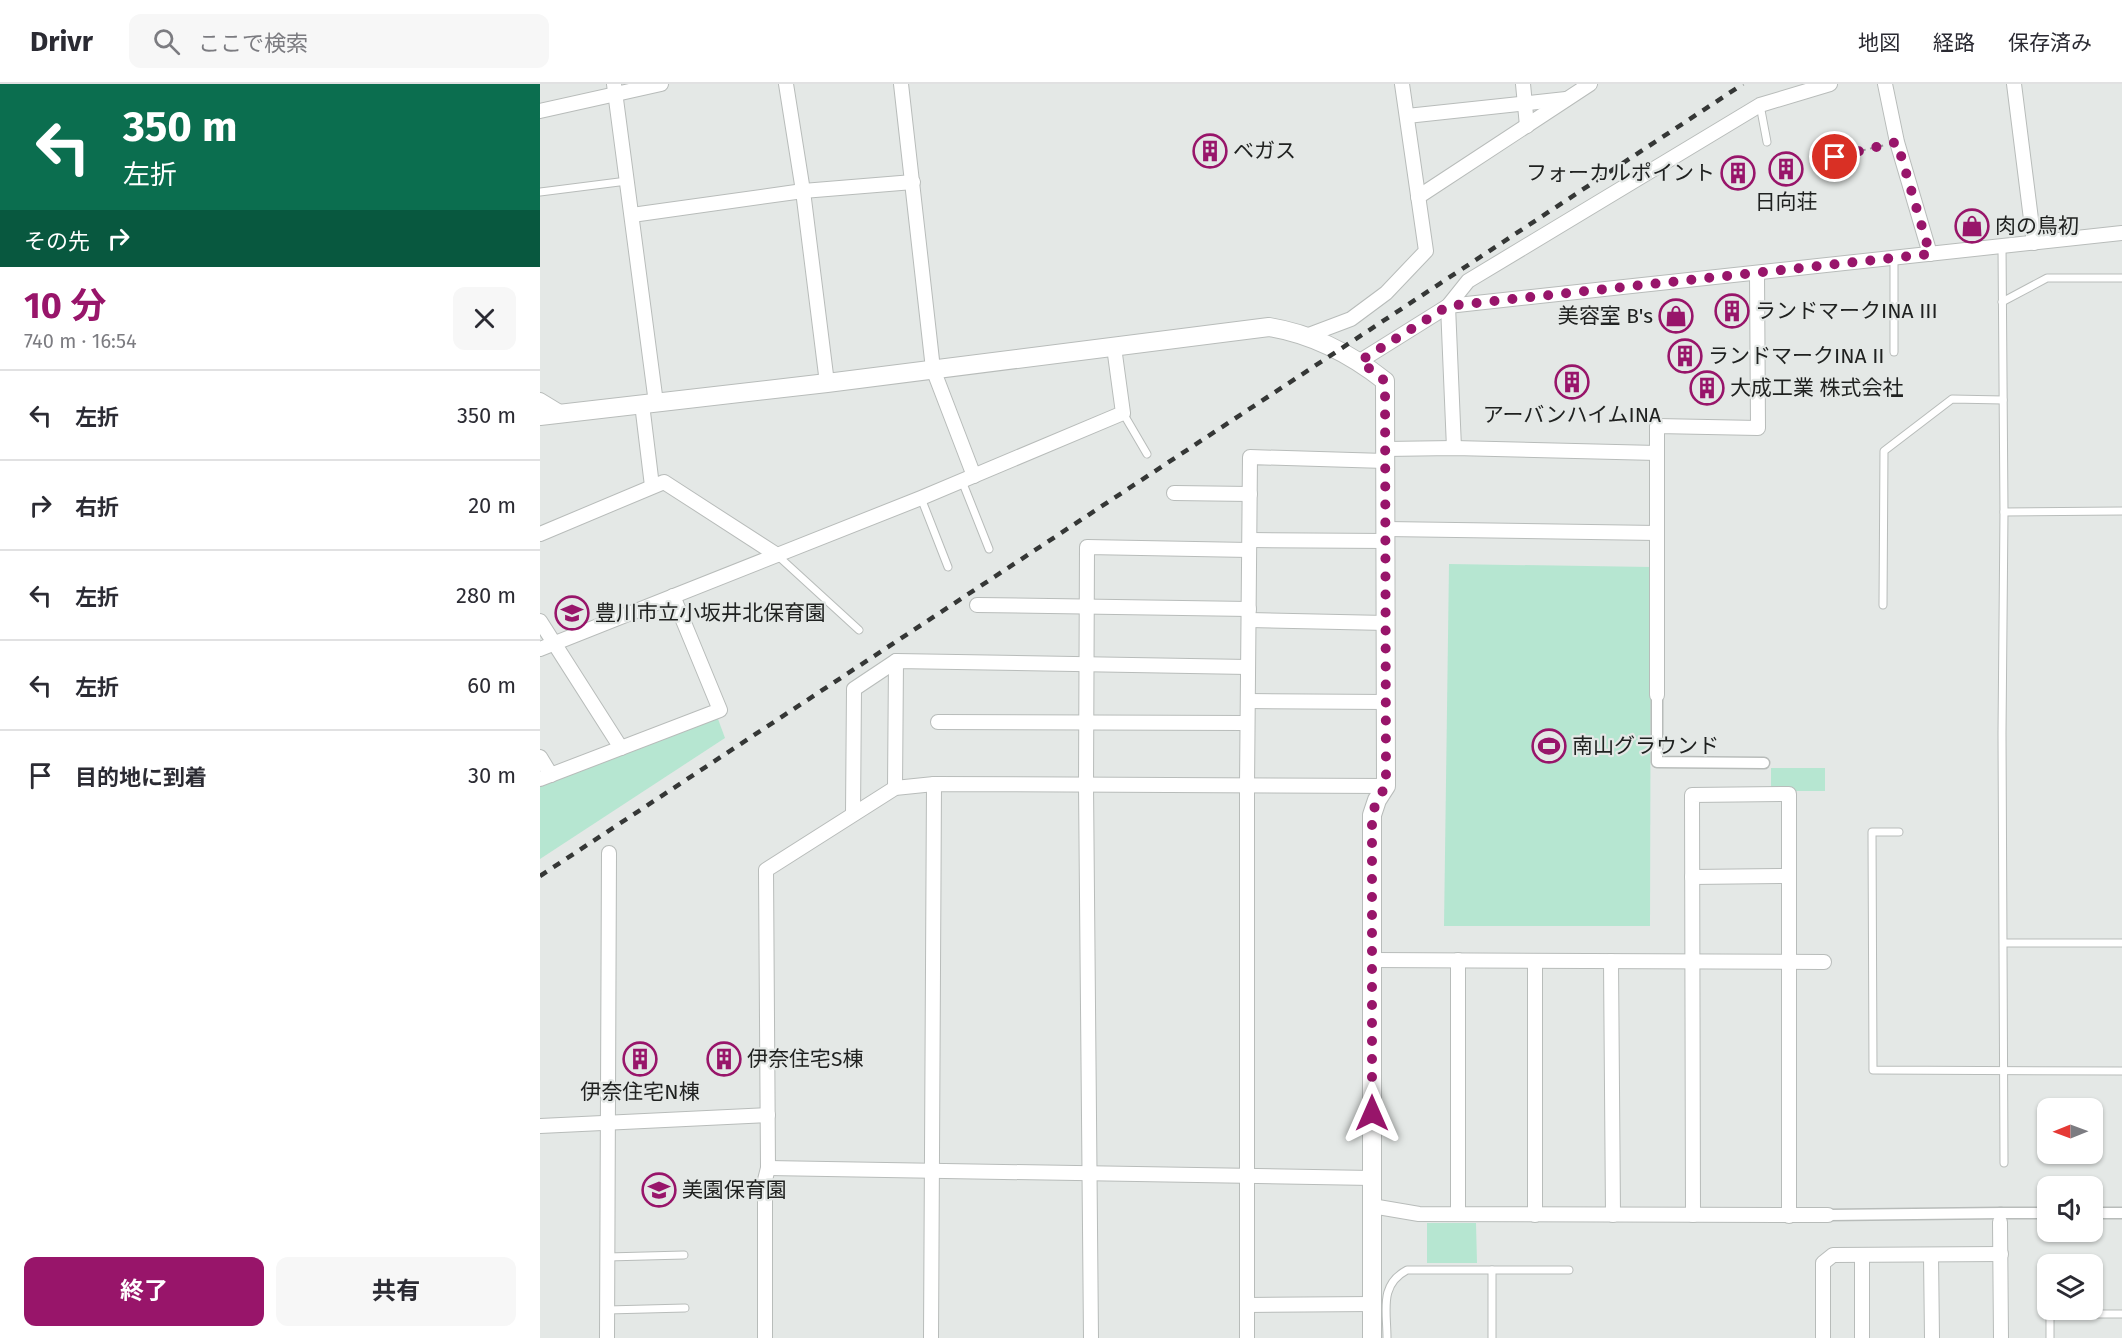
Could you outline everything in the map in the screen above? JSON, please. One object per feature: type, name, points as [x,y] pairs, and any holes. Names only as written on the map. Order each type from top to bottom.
[{"type":"street","points":[[540,111],[615,89],[661,84]]},
{"type":"street","points":[[786,84],[803,192],[827,383]]},
{"type":"street","points":[[901,84],[933,369],[968,478]]},
{"type":"street","points":[[1306,336],[1351,319],[1386,293],[1426,251],[1402,84]]},
{"type":"street","points":[[1523,84],[1527,126]]},
{"type":"street","points":[[1418,197],[1590,84]]},
{"type":"street","points":[[1360,361],[1448,306],[1468,281],[1760,105],[1830,84]]},
{"type":"street","points":[[1885,84],[1897,142],[1930,254]]},
{"type":"street","points":[[2014,84],[2034,243]]},
{"type":"street","points":[[615,89],[632,215],[649,404],[652,486]]},
{"type":"street","points":[[1407,116],[1569,98]]},
{"type":"street","points":[[632,215],[803,192],[913,182]]},
{"type":"street","points":[[1448,306],[2122,233]]},
{"type":"street","points":[[1757,274],[1758,428],[1657,426],[1657,762],[1764,763]]},
{"type":"street","points":[[1448,306],[1454,448]]},
{"type":"street","points":[[540,416],[827,383],[1269,327],[1290,330],[1360,361],[1385,381],[1386,786],[1377,800],[1372,815],[1372,1338]]},
{"type":"street","points":[[540,649],[921,498],[1123,413],[1114,347]]},
{"type":"street","points":[[540,400],[563,414]]},
{"type":"street","points":[[1247,1338],[1247,723],[1250,457],[1385,455],[1454,448],[1657,453]]},
{"type":"street","points":[[540,534],[664,482],[777,555]]},
{"type":"street","points":[[1174,493],[1250,494]]},
{"type":"street","points":[[1090,1338],[1086,785],[1087,547],[1249,545],[1386,535],[1657,533]]},
{"type":"street","points":[[540,758],[545,777],[720,710],[673,596]]},
{"type":"street","points":[[977,605],[1087,606],[1386,623]]},
{"type":"street","points":[[540,621],[621,748]]},
{"type":"street","points":[[853,814],[854,689],[896,661],[1248,667]]},
{"type":"street","points":[[895,788],[896,661]]},
{"type":"street","points":[[1248,700],[1386,702]]},
{"type":"street","points":[[938,722],[1247,723]]},
{"type":"street","points":[[765,1338],[765,1180],[768,1168],[766,870],[895,788],[934,784],[1386,786]]},
{"type":"street","points":[[931,1338],[934,784]]},
{"type":"street","points":[[1692,1215],[1692,795],[1789,794],[1789,1216]]},
{"type":"street","points":[[607,1338],[609,853]]},
{"type":"street","points":[[1692,877],[1789,876]]},
{"type":"street","points":[[1372,960],[1824,962]]},
{"type":"street","points":[[1458,960],[1458,1214]]},
{"type":"street","points":[[1535,961],[1535,1215]]},
{"type":"street","points":[[1611,961],[1613,1215]]},
{"type":"street","points":[[540,1126],[768,1115]]},
{"type":"street","points":[[768,1168],[1372,1178]]},
{"type":"street","points":[[1372,1206],[1419,1214],[1828,1215],[2000,1218],[2037,1214]]},
{"type":"street","points":[[2103,1213],[2122,1213]]},
{"type":"street","points":[[2000,1218],[2001,1338]]},
{"type":"street","points":[[1823,1338],[1823,1263],[1833,1255],[2001,1254]]},
{"type":"street","points":[[1862,1255],[1862,1338]]},
{"type":"street","points":[[1931,1255],[1932,1338]]},
{"type":"street","points":[[1247,1305],[1372,1304]]},
{"type":"lane","points":[[1760,105],[1767,142]]},
{"type":"lane","points":[[540,192],[627,181]]},
{"type":"lane","points":[[2002,246],[2004,1163]]},
{"type":"lane","points":[[1894,258],[1894,352]]},
{"type":"lane","points":[[2002,302],[2047,278],[2122,278]]},
{"type":"lane","points":[[1883,605],[1884,451],[1952,399],[2003,400]]},
{"type":"lane","points":[[1123,413],[1147,454]]},
{"type":"lane","points":[[968,478],[989,549]]},
{"type":"lane","points":[[921,498],[948,567]]},
{"type":"lane","points":[[2004,512],[2122,511]]},
{"type":"lane","points":[[777,555],[859,630]]},
{"type":"lane","points":[[1899,832],[1872,832],[1873,1071],[2122,1071]]},
{"type":"lane","points":[[2004,943],[2122,943]]},
{"type":"lane","points":[[607,1257],[684,1255]]},
{"type":"lane","points":[[1387,1338],[1387,1290],[1396,1277],[1407,1270],[1569,1270]]},
{"type":"lane","points":[[1492,1270],[1492,1338]]},
{"type":"lane","points":[[607,1310],[685,1308]]},
{"type":"lane","points":[[2050,1338],[2050,1314],[2122,1314]]},
{"type":"path","points":[[1835,157],[1897,142]]},
{"type":"shaded area","name":"南山グラウンド","points":[[1449,564],[1651,567],[1650,926],[1444,926]]},
{"type":"shaded area","points":[[711,717],[718,719],[725,738],[540,859],[540,782]]},
{"type":"shaded area","points":[[1771,768],[1825,768],[1825,791],[1771,791]]},
{"type":"shaded area","points":[[1427,1223],[1476,1223],[1477,1263],[1427,1263]]},
{"type":"railway","points":[[540,876],[1743,84]]},
{"type":"place","name":"ベガス","points":[[1210,151]]},
{"type":"place","name":"日向荘","points":[[1786,169]]},
{"type":"place","name":"フォーカルポイント","points":[[1738,173]]},
{"type":"place","name":"肉の鳥初","points":[[1972,226]]},
{"type":"place","name":"ランドマークINA III","points":[[1732,311]]},
{"type":"place","name":"美容室 B's","points":[[1676,316]]},
{"type":"place","name":"ランドマークINA II","points":[[1685,356]]},
{"type":"place","name":"アーバンハイムINA","points":[[1572,382]]},
{"type":"place","name":"大成工業 株式会社","points":[[1707,388]]},
{"type":"place","name":"豊川市立小坂井北保育園","points":[[572,613]]},
{"type":"place","name":"南山グラウンド","points":[[1549,746]]},
{"type":"place","name":"伊奈住宅N棟","points":[[640,1059]]},
{"type":"place","name":"伊奈住宅S棟","points":[[724,1059]]},
{"type":"place","name":"美園保育園","points":[[659,1190]]},
{"type":"route","points":[[1372,1113],[1372,815],[1377,800],[1386,786],[1385,381],[1360,361],[1448,306],[1930,254],[1897,142],[1835,157]]}]
